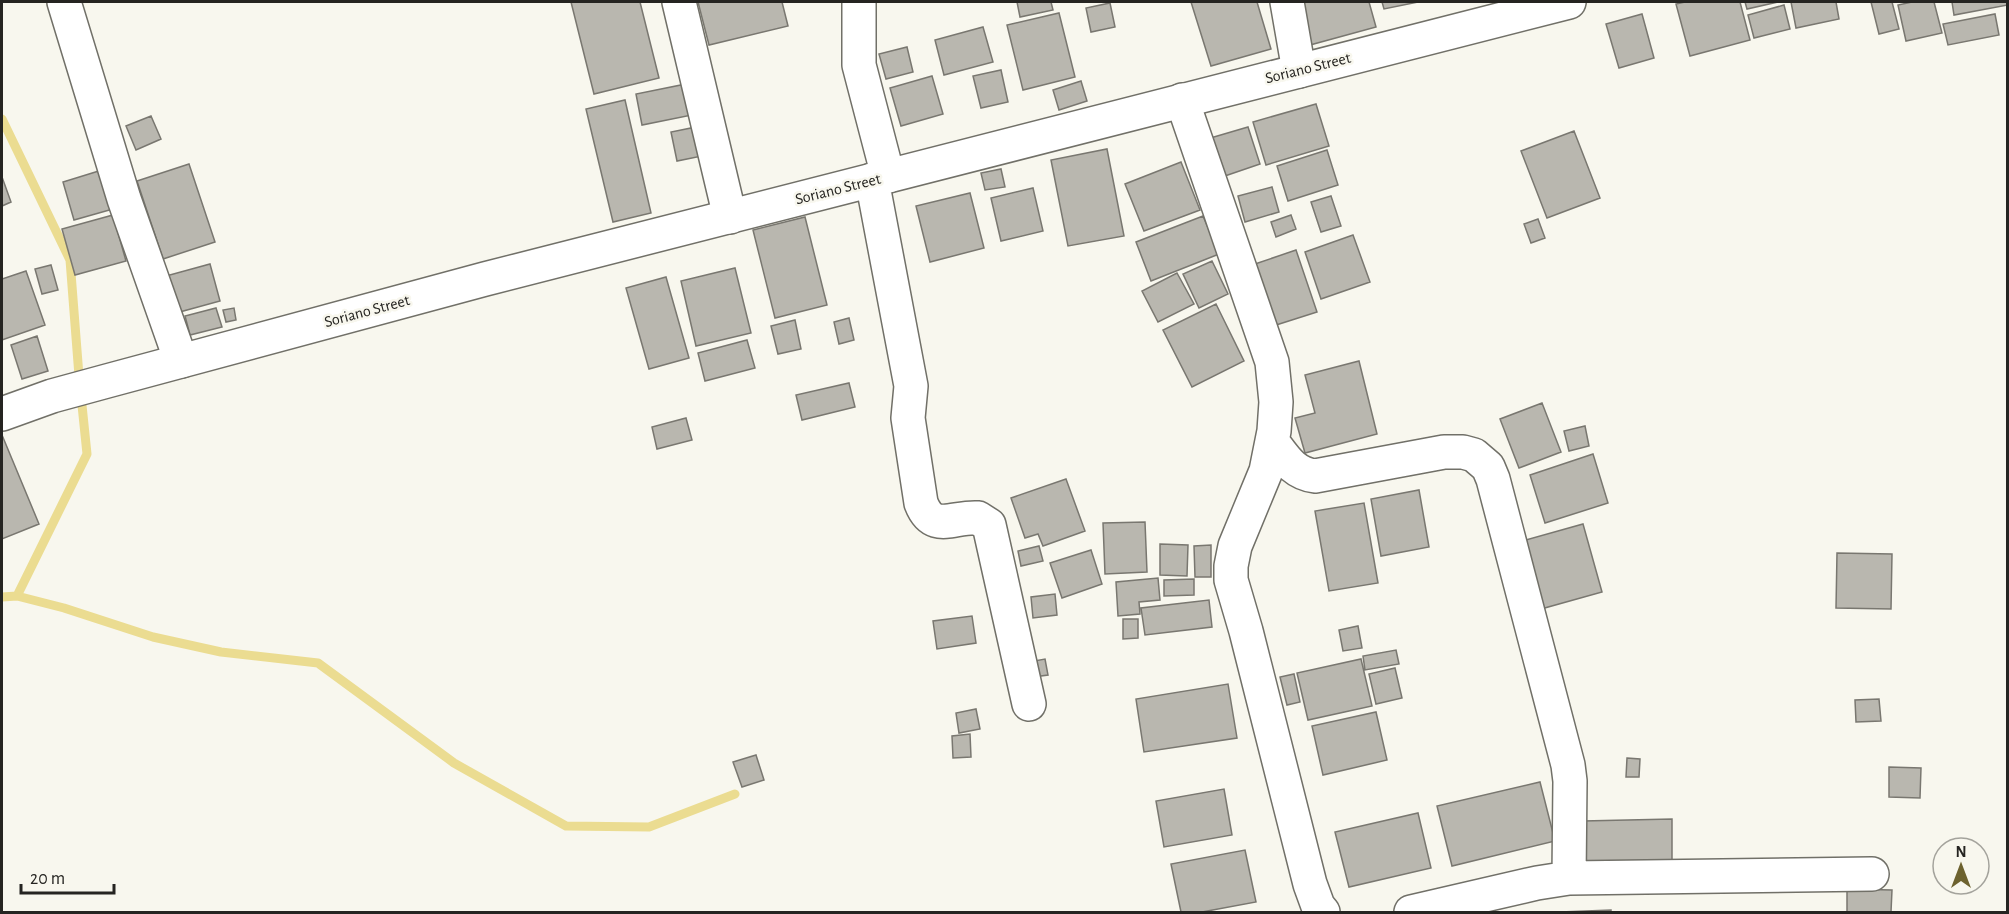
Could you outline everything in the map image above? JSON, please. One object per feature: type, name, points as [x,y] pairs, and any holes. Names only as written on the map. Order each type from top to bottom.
[{"type":"street","points":[[64,2],[124,199],[181,361]]},
{"type":"street","points":[[679,2],[730,217]]},
{"type":"street","points":[[859,2],[859,66],[880,178],[911,386],[908,418],[921,503],[925,513],[932,520],[940,522],[978,518],[989,525],[1029,704]]},
{"type":"street","points":[[1287,2],[1299,71]]},
{"type":"street","name":"Soriano Street","points":[[2,414],[52,396],[181,361],[880,178],[1569,2]]},
{"type":"street","points":[[1182,100],[1272,362],[1276,402],[1272,441],[1266,471],[1235,546],[1231,580],[1244,622],[1310,884],[1318,906],[1323,912]]},
{"type":"street","points":[[1272,441],[1293,469],[1302,474],[1314,476],[1444,452],[1463,452],[1474,455],[1488,467],[1509,536],[1568,765],[1570,781],[1569,878]]},
{"type":"street","points":[[1411,912],[1537,883],[1569,878],[1872,874]]},
{"type":"building","points":[[571,2],[640,2],[659,78],[594,94]]},
{"type":"building","points":[[698,2],[782,2],[788,26],[709,45]]},
{"type":"building","points":[[1017,2],[1051,2],[1053,10],[1020,17]]},
{"type":"building","points":[[1191,2],[1257,2],[1271,49],[1211,66]]},
{"type":"building","points":[[1298,2],[1369,2],[1376,27],[1310,45]]},
{"type":"building","points":[[1382,2],[1418,2],[1384,9]]},
{"type":"building","points":[[1740,2],[1750,40],[1690,56],[1676,4]]},
{"type":"building","points":[[1745,2],[1778,2],[1747,9]]},
{"type":"building","points":[[1791,2],[1836,2],[1839,19],[1796,28]]},
{"type":"building","points":[[1871,2],[1892,2],[1899,29],[1879,34]]},
{"type":"building","points":[[1912,2],[1934,2],[1942,33],[1906,41],[1898,5]]},
{"type":"building","points":[[1952,2],[2008,2],[2008,5],[1954,15]]},
{"type":"building","points":[[1110,3],[1115,27],[1091,32],[1086,8]]},
{"type":"building","points":[[1784,5],[1790,29],[1754,38],[1748,15]]},
{"type":"building","points":[[1059,13],[1075,77],[1023,90],[1007,25]]},
{"type":"building","points":[[1642,14],[1654,58],[1619,68],[1606,24]]},
{"type":"building","points":[[1995,14],[1999,35],[1948,45],[1943,24]]},
{"type":"building","points":[[983,27],[993,62],[944,75],[935,40]]},
{"type":"building","points":[[907,47],[913,72],[886,79],[879,54]]},
{"type":"building","points":[[1001,70],[1008,102],[981,108],[973,76]]},
{"type":"building","points":[[932,76],[943,114],[901,126],[890,88]]},
{"type":"building","points":[[1081,81],[1087,101],[1059,110],[1053,90]]},
{"type":"building","points":[[686,84],[692,115],[642,125],[636,94]]},
{"type":"building","points":[[625,100],[651,213],[613,222],[586,109]]},
{"type":"building","points":[[1316,104],[1329,146],[1266,165],[1253,122]]},
{"type":"building","points":[[151,116],[161,139],[136,150],[126,126]]},
{"type":"building","points":[[696,127],[702,156],[677,161],[671,132]]},
{"type":"building","points":[[1248,127],[1260,164],[1219,178],[1207,139]]},
{"type":"building","points":[[1574,131],[1600,198],[1547,218],[1521,151]]},
{"type":"building","points":[[1107,149],[1124,236],[1068,246],[1051,160]]},
{"type":"building","points":[[1327,150],[1338,185],[1288,201],[1277,166]]},
{"type":"building","points":[[1181,162],[1200,210],[1144,231],[1125,184]]},
{"type":"building","points":[[189,164],[215,242],[163,259],[137,181]]},
{"type":"building","points":[[1001,169],[1005,187],[985,190],[981,173]]},
{"type":"building","points":[[102,170],[113,209],[74,220],[63,182]]},
{"type":"building","points":[[2,177],[11,202],[2,206]]},
{"type":"building","points":[[1272,187],[1279,212],[1245,222],[1238,196]]},
{"type":"building","points":[[1033,188],[1043,231],[1001,241],[991,198]]},
{"type":"building","points":[[970,193],[984,248],[930,262],[916,206]]},
{"type":"building","points":[[1331,196],[1341,226],[1321,232],[1311,202]]},
{"type":"building","points":[[113,215],[126,261],[75,275],[62,229]]},
{"type":"building","points":[[1291,215],[1296,229],[1276,237],[1271,222]]},
{"type":"building","points":[[1203,216],[1219,254],[1151,281],[1136,242]]},
{"type":"building","points":[[805,217],[827,305],[775,318],[753,230]]},
{"type":"building","points":[[1538,219],[1545,238],[1531,243],[1524,224]]},
{"type":"building","points":[[1353,235],[1370,282],[1321,299],[1305,252]]},
{"type":"building","points":[[1296,250],[1317,312],[1273,326],[1252,265]]},
{"type":"building","points":[[1212,261],[1228,294],[1199,308],[1183,274]]},
{"type":"building","points":[[210,264],[220,301],[176,313],[166,276]]},
{"type":"building","points":[[51,265],[58,290],[42,294],[35,269]]},
{"type":"building","points":[[735,268],[751,333],[696,346],[681,281]]},
{"type":"building","points":[[26,271],[45,325],[2,340],[2,279]]},
{"type":"building","points":[[1177,273],[1194,304],[1158,322],[1142,291]]},
{"type":"building","points":[[666,277],[689,358],[649,369],[626,288]]},
{"type":"building","points":[[1216,304],[1244,361],[1192,387],[1163,330]]},
{"type":"building","points":[[216,308],[222,327],[190,335],[185,316]]},
{"type":"building","points":[[234,308],[236,320],[226,322],[223,310]]},
{"type":"building","points":[[849,318],[854,340],[839,344],[834,322]]},
{"type":"building","points":[[795,320],[801,349],[778,354],[771,326]]},
{"type":"building","points":[[37,336],[48,371],[22,379],[11,345]]},
{"type":"building","points":[[747,340],[755,368],[705,381],[698,353]]},
{"type":"building","points":[[1359,361],[1377,434],[1305,453],[1295,418],[1315,413],[1305,375]]},
{"type":"building","points":[[849,383],[855,407],[802,420],[796,395]]},
{"type":"building","points":[[1542,403],[1561,452],[1519,468],[1500,419]]},
{"type":"building","points":[[686,418],[692,440],[657,449],[652,427]]},
{"type":"building","points":[[1585,426],[1589,446],[1569,451],[1564,431]]},
{"type":"building","points":[[2,435],[39,524],[2,539]]},
{"type":"building","points":[[1593,454],[1608,503],[1545,523],[1530,475]]},
{"type":"building","points":[[1066,479],[1085,531],[1043,546],[1038,534],[1025,538],[1011,498]]},
{"type":"building","points":[[1419,490],[1429,547],[1381,556],[1371,499]]},
{"type":"building","points":[[1364,503],[1378,583],[1329,591],[1315,511]]},
{"type":"building","points":[[1145,522],[1147,572],[1105,574],[1103,523]]},
{"type":"building","points":[[1583,524],[1602,592],[1541,609],[1522,541]]},
{"type":"building","points":[[1160,544],[1188,545],[1187,576],[1160,575]]},
{"type":"building","points":[[1211,545],[1211,577],[1195,577],[1194,546]]},
{"type":"building","points":[[1039,546],[1043,561],[1021,566],[1018,551]]},
{"type":"building","points":[[1091,550],[1102,584],[1062,598],[1050,563]]},
{"type":"building","points":[[1837,553],[1892,554],[1891,609],[1836,608]]},
{"type":"building","points":[[1158,578],[1160,600],[1139,602],[1140,614],[1118,616],[1116,582]]},
{"type":"building","points":[[1194,579],[1194,595],[1164,596],[1164,580]]},
{"type":"building","points":[[1055,594],[1057,615],[1033,618],[1031,597]]},
{"type":"building","points":[[1209,600],[1212,627],[1145,635],[1141,608]]},
{"type":"building","points":[[972,616],[976,643],[937,649],[933,621]]},
{"type":"building","points":[[1123,619],[1138,619],[1138,638],[1123,639]]},
{"type":"building","points":[[1358,626],[1362,648],[1343,651],[1339,630]]},
{"type":"building","points":[[1396,650],[1399,664],[1365,670],[1363,656]]},
{"type":"building","points":[[1045,659],[1048,675],[1026,678],[1023,663]]},
{"type":"building","points":[[1361,659],[1372,706],[1308,720],[1297,673]]},
{"type":"building","points":[[1395,668],[1402,698],[1376,704],[1369,674]]},
{"type":"building","points":[[1294,674],[1300,702],[1287,705],[1280,677]]},
{"type":"building","points":[[1228,684],[1237,738],[1144,752],[1136,699]]},
{"type":"building","points":[[1879,699],[1881,721],[1856,722],[1855,700]]},
{"type":"building","points":[[976,709],[980,729],[959,733],[956,713]]},
{"type":"building","points":[[1376,712],[1387,760],[1323,775],[1312,726]]},
{"type":"building","points":[[970,734],[971,757],[953,758],[952,736]]},
{"type":"building","points":[[756,755],[764,780],[742,787],[733,762]]},
{"type":"building","points":[[1627,758],[1640,759],[1639,777],[1626,777]]},
{"type":"building","points":[[1889,767],[1921,768],[1920,798],[1889,797]]},
{"type":"building","points":[[1540,782],[1555,841],[1452,866],[1437,806]]},
{"type":"building","points":[[1224,789],[1232,835],[1164,847],[1156,801]]},
{"type":"building","points":[[1418,813],[1431,868],[1349,887],[1335,832]]},
{"type":"building","points":[[1672,819],[1672,866],[1584,867],[1583,821]]},
{"type":"building","points":[[1245,850],[1256,902],[1202,912],[1181,912],[1171,864]]},
{"type":"building","points":[[1847,889],[1892,890],[1891,912],[1847,912]]},
{"type":"building","points":[[1611,910],[1611,912],[1560,912]]},
{"type":"waterway","points":[[2,119],[70,260],[87,454],[17,596]]},
{"type":"waterway","points":[[2,597],[17,596],[64,608],[153,637],[221,652],[318,663],[454,763],[566,826],[649,827],[735,794]]}]
